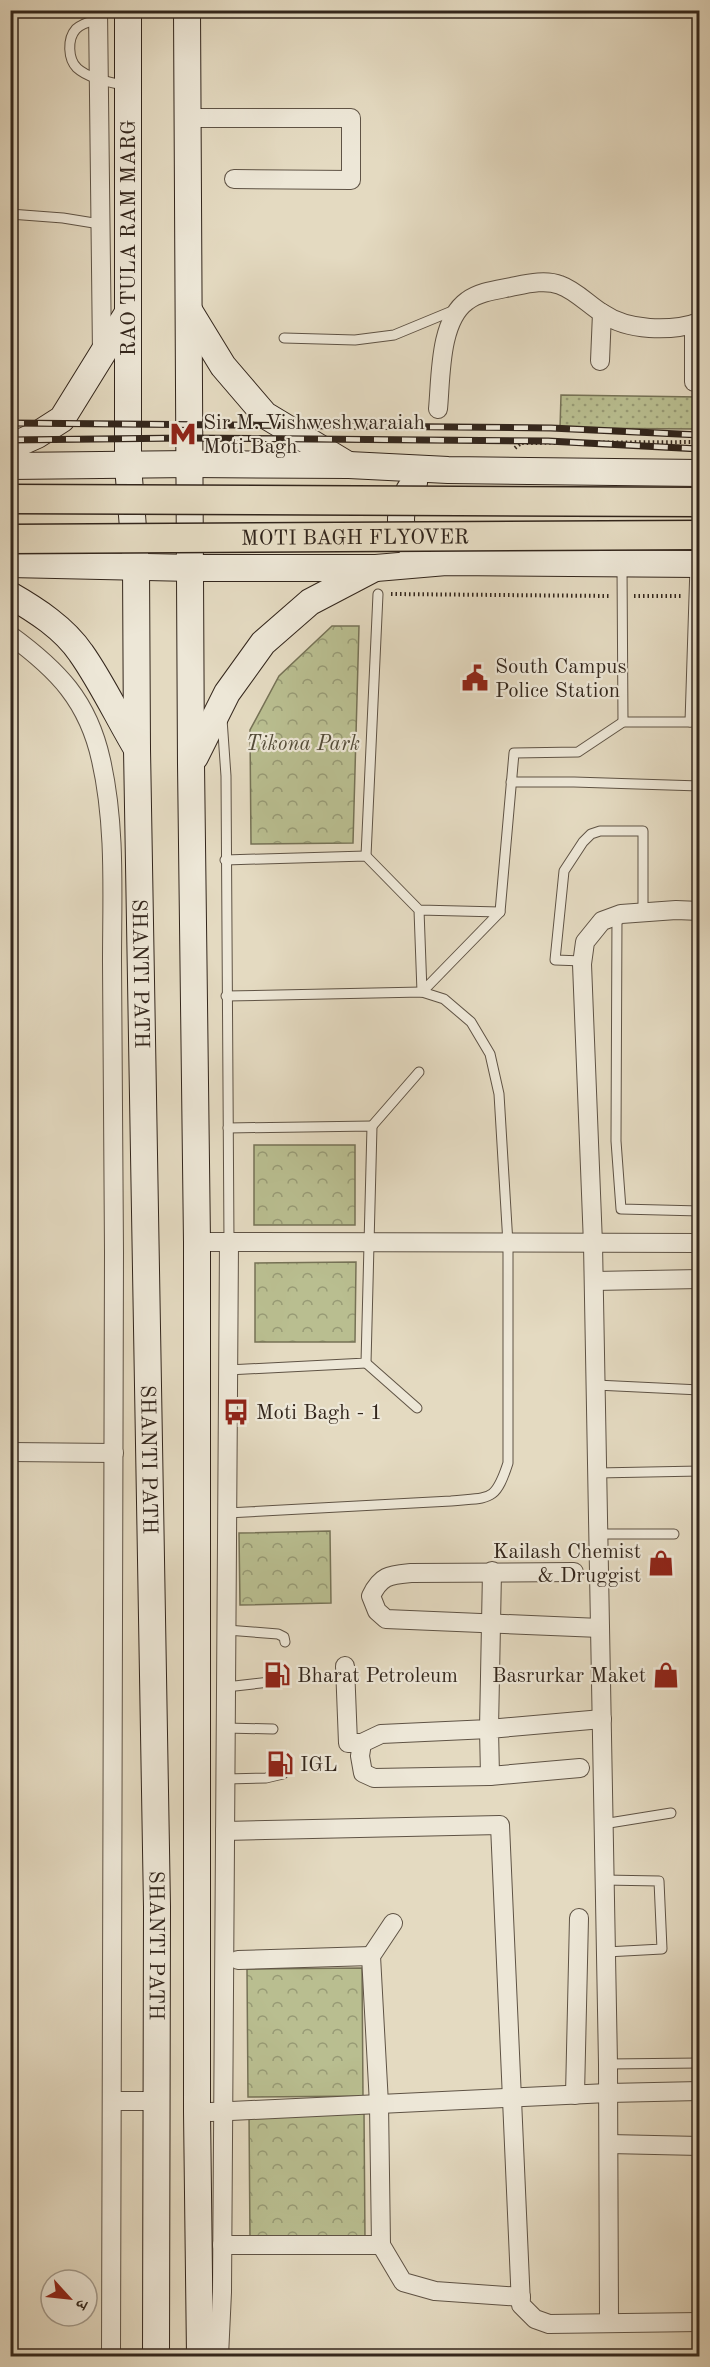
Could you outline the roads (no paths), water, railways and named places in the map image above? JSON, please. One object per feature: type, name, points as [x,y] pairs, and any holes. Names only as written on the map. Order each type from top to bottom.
[{"type":"main road","name":"RAO TULA RAM MARG","points":[[128,10],[128,466],[136,565]]},
{"type":"main road","points":[[187,10],[191,464]]},
{"type":"main road","points":[[10,447],[37,435],[62,418],[129,311]]},
{"type":"main road","points":[[190,312],[223,366],[265,415],[349,465]]},
{"type":"main road","name":"SHANTI PATH","points":[[191,464],[191,764],[197,1242],[197,2112],[200,2356]]},
{"type":"main road","points":[[10,466],[349,465],[448,470],[699,473]]},
{"type":"main road","points":[[446,562],[428,558],[413,548],[403,533],[400,515],[404,497],[415,483],[430,473],[448,470]]},
{"type":"main road","name":"MOTI BAGH FLYOVER","points":[[10,499],[699,502]]},
{"type":"main road","name":"MOTI BAGH FLYOVER","points":[[10,539],[699,535]]},
{"type":"main road","points":[[10,564],[192,568],[376,568],[446,562],[697,564]]},
{"type":"main road","name":"SHANTI PATH","points":[[136,565],[137,749],[157,1907],[156,2356]]},
{"type":"main road","points":[[191,764],[220,705],[263,643],[310,602],[376,568]]},
{"type":"main road","points":[[10,595],[33,608],[61,630],[81,652],[137,749]]},
{"type":"street","points":[[98,15],[102,356]]},
{"type":"street","points":[[188,118],[351,118],[351,180],[234,179]]},
{"type":"street","points":[[438,409],[443,350],[448,329],[462,307],[466,302],[481,294],[519,285],[551,282],[564,286],[602,313],[624,325],[645,328],[697,323],[694,382]]},
{"type":"street","points":[[600,361],[602,313]]},
{"type":"street","points":[[10,435],[37,435]]},
{"type":"street","points":[[10,635],[65,681],[87,717],[100,756],[109,803],[112,882],[114,1453],[111,2356]]},
{"type":"street","points":[[609,2322],[608,2064],[596,1385],[583,962],[585,942],[602,921],[617,915],[643,912],[699,911]]},
{"type":"street","points":[[197,1242],[699,1243]]},
{"type":"street","points":[[219,2356],[222,2245],[229,1242]]},
{"type":"street","points":[[594,1281],[699,1279]]},
{"type":"street","points":[[10,1452],[114,1453]]},
{"type":"street","points":[[574,1572],[492,1571],[390,1575],[378,1583],[371,1596],[378,1611],[386,1619],[600,1628]]},
{"type":"street","points":[[490,1776],[492,1571]]},
{"type":"street","points":[[345,1666],[348,1743],[362,1743],[381,1734],[489,1729],[602,1719]]},
{"type":"street","points":[[362,1743],[360,1756],[363,1773],[374,1778],[490,1776],[580,1768]]},
{"type":"street","points":[[225,1831],[500,1825],[521,2305],[535,2319],[549,2324],[699,2322]]},
{"type":"street","points":[[575,2095],[579,1918]]},
{"type":"street","points":[[393,1923],[371,1956],[379,2104],[381,2245],[403,2282],[435,2291],[521,2297]]},
{"type":"street","points":[[238,1960],[371,1956]]},
{"type":"street","points":[[575,2064],[608,2064]]},
{"type":"street","points":[[197,2112],[608,2093],[699,2091]]},
{"type":"street","points":[[112,2102],[157,2101]]},
{"type":"street","points":[[609,2144],[699,2146]]},
{"type":"street","points":[[222,2245],[381,2245]]},
{"type":"lane","points":[[98,15],[77,28],[70,40],[70,56],[77,68],[98,78],[128,87]]},
{"type":"lane","points":[[10,214],[63,218],[100,224]]},
{"type":"lane","points":[[284,338],[355,340],[394,334],[462,307]]},
{"type":"lane","points":[[622,563],[623,722]]},
{"type":"lane","points":[[422,992],[500,912],[514,753],[578,752],[623,722],[695,722],[694,596],[697,564]]},
{"type":"lane","points":[[366,856],[378,594]]},
{"type":"lane","points":[[220,705],[226,776],[229,1242]]},
{"type":"lane","points":[[511,782],[699,786]]},
{"type":"lane","points":[[583,962],[555,960],[564,871],[591,834],[600,831],[643,831],[643,912]]},
{"type":"lane","points":[[225,860],[366,856],[420,910],[500,912]]},
{"type":"lane","points":[[420,910],[422,992]]},
{"type":"lane","points":[[617,915],[616,1141],[621,1209],[699,1211]]},
{"type":"lane","points":[[226,996],[422,992],[444,999],[471,1022],[490,1054],[499,1094],[508,1244],[508,1463],[499,1489],[487,1497],[451,1501],[227,1513]]},
{"type":"lane","points":[[366,1364],[372,1126],[419,1072]]},
{"type":"lane","points":[[228,1128],[372,1126]]},
{"type":"lane","points":[[228,1370],[366,1364],[417,1408]]},
{"type":"lane","points":[[596,1385],[699,1390]]},
{"type":"lane","points":[[597,1473],[699,1471]]},
{"type":"lane","points":[[598,1534],[675,1534]]},
{"type":"lane","points":[[227,1630],[278,1634],[284,1637],[285,1642]]},
{"type":"lane","points":[[226,1687],[279,1681]]},
{"type":"lane","points":[[226,1728],[273,1729]]},
{"type":"lane","points":[[226,1779],[266,1778],[283,1774]]},
{"type":"lane","points":[[603,1824],[671,1813]]},
{"type":"lane","points":[[604,1880],[659,1881],[662,1949],[606,1952]]},
{"type":"lane","points":[[608,2064],[699,2063]]},
{"type":"railway","points":[[10,423],[551,428],[700,435]]},
{"type":"railway","points":[[10,440],[185,438],[548,441],[700,449]]},
{"type":"place","name":"Sir M. Vishweshwaraiah Moti Bagh","points":[[183,434]]},
{"type":"place","name":"South Campus Police Station","points":[[475,678]]},
{"type":"place","name":"Moti Bagh - 1","points":[[236,1412]]},
{"type":"place","name":"Kailash Chemist & Druggist","points":[[661,1563]]},
{"type":"place","name":"Bharat Petroleum","points":[[277,1675]]},
{"type":"place","name":"Basrurkar Maket","points":[[666,1675]]},
{"type":"place","name":"IGL","points":[[280,1764]]},
{"type":"park label","name":"Tikona Park","points":[[303,743]]}]
